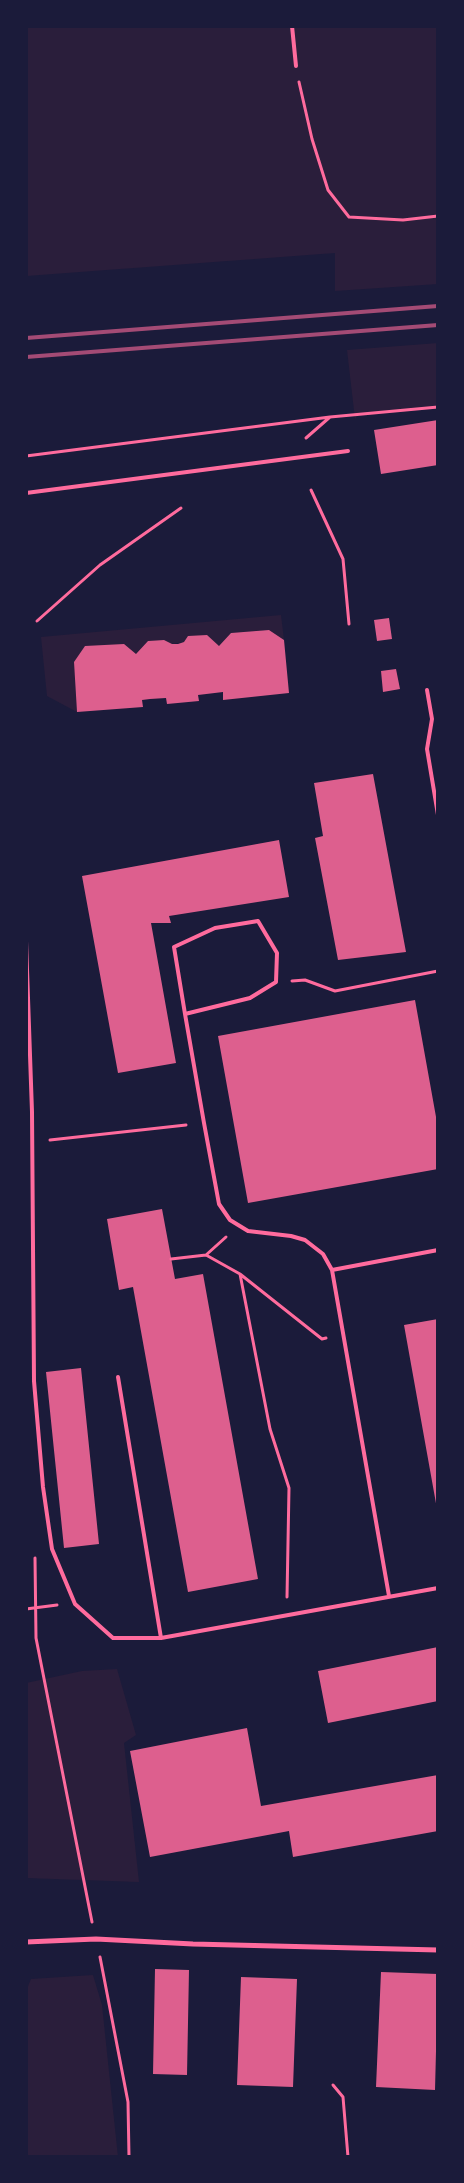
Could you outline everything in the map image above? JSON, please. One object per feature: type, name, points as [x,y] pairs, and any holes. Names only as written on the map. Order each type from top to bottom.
[{"type":"street","points":[[26,1942],[96,1939],[193,1944],[438,1950]]},
{"type":"lane","points":[[292,26],[296,66]]},
{"type":"lane","points":[[26,493],[348,450]]},
{"type":"lane","points":[[427,690],[432,719],[427,749],[438,815]]},
{"type":"lane","points":[[185,1014],[250,998],[276,982],[276,953],[258,921],[215,928],[174,947],[185,1014],[204,1123],[219,1204],[224,1214],[248,1231],[291,1236],[305,1240],[323,1254],[332,1270],[389,1596]]},
{"type":"lane","points":[[26,941],[32,1141],[34,1381],[43,1488],[52,1549],[75,1604],[113,1638],[161,1638],[438,1588]]},
{"type":"lane","points":[[332,1270],[438,1250]]},
{"type":"lane","points":[[118,1377],[161,1638]]},
{"type":"path","points":[[296,66],[312,139],[328,190],[349,216],[403,220],[438,216]]},
{"type":"path","points":[[26,456],[330,417],[438,407]]},
{"type":"path","points":[[283,458],[330,417]]},
{"type":"path","points":[[312,490],[343,559],[349,624]]},
{"type":"path","points":[[37,621],[100,565],[181,508]]},
{"type":"path","points":[[305,980],[335,991],[438,971]]},
{"type":"path","points":[[32,1141],[204,1123]]},
{"type":"path","points":[[206,1255],[237,1224]]},
{"type":"path","points":[[171,1259],[206,1255],[240,1274],[322,1339],[344,1335]]},
{"type":"path","points":[[240,1274],[270,1429],[289,1488],[286,1615]]},
{"type":"path","points":[[35,1554],[36,1638],[128,2102],[129,2157]]},
{"type":"path","points":[[26,1609],[75,1604]]},
{"type":"path","points":[[333,2085],[342,2097],[348,2157]]},
{"type":"shaded area","points":[[26,26],[438,26],[438,284],[335,291],[335,253],[26,276]]},
{"type":"shaded area","points":[[438,343],[438,408],[357,416],[355,419],[347,350]]},
{"type":"shaded area","points":[[281,615],[284,640],[269,630],[231,633],[219,646],[184,642],[172,644],[164,640],[148,641],[136,654],[74,662],[77,712],[47,696],[41,637]]},
{"type":"shaded area","points":[[117,1669],[136,1735],[124,1743],[139,1882],[26,1878],[26,1683],[82,1671]]},
{"type":"shaded area","points":[[93,1975],[102,2005],[118,2157],[27,2157],[26,1991],[31,1979]]},
{"type":"building","points":[[438,420],[438,465],[381,474],[374,430]]},
{"type":"building","points":[[389,618],[392,639],[377,641],[374,620]]},
{"type":"building","points":[[269,630],[284,640],[289,693],[223,700],[223,692],[198,695],[199,701],[167,704],[166,698],[150,699],[142,700],[143,707],[77,712],[74,662],[85,646],[124,644],[136,654],[148,641],[164,640],[172,644],[178,644],[184,642],[188,636],[207,635],[219,646],[231,633]]},
{"type":"building","points":[[396,669],[400,689],[383,692],[381,671]]},
{"type":"building","points":[[373,774],[406,952],[338,960],[315,838],[323,836],[314,783]]},
{"type":"building","points":[[279,840],[289,897],[169,916],[171,923],[151,923],[176,1063],[118,1073],[82,876]]},
{"type":"building","points":[[415,1000],[438,1128],[438,1169],[248,1203],[218,1036]]},
{"type":"building","points":[[162,1209],[175,1279],[203,1274],[258,1579],[188,1592],[133,1287],[119,1290],[107,1219]]},
{"type":"building","points":[[438,1319],[438,1509],[437,1509],[404,1325]]},
{"type":"building","points":[[81,1368],[99,1544],[64,1548],[46,1372]]},
{"type":"building","points":[[438,1647],[438,1701],[328,1723],[318,1671]]},
{"type":"building","points":[[247,1728],[261,1806],[438,1775],[438,1831],[293,1857],[289,1831],[150,1857],[130,1751]]},
{"type":"building","points":[[155,1969],[189,1970],[187,2075],[153,2074]]},
{"type":"building","points":[[381,1972],[438,1974],[435,2090],[376,2087]]},
{"type":"building","points":[[241,1977],[297,1979],[293,2087],[237,2085]]},
{"type":"railway","points":[[26,338],[438,306]]},
{"type":"railway","points":[[26,357],[438,325]]}]
